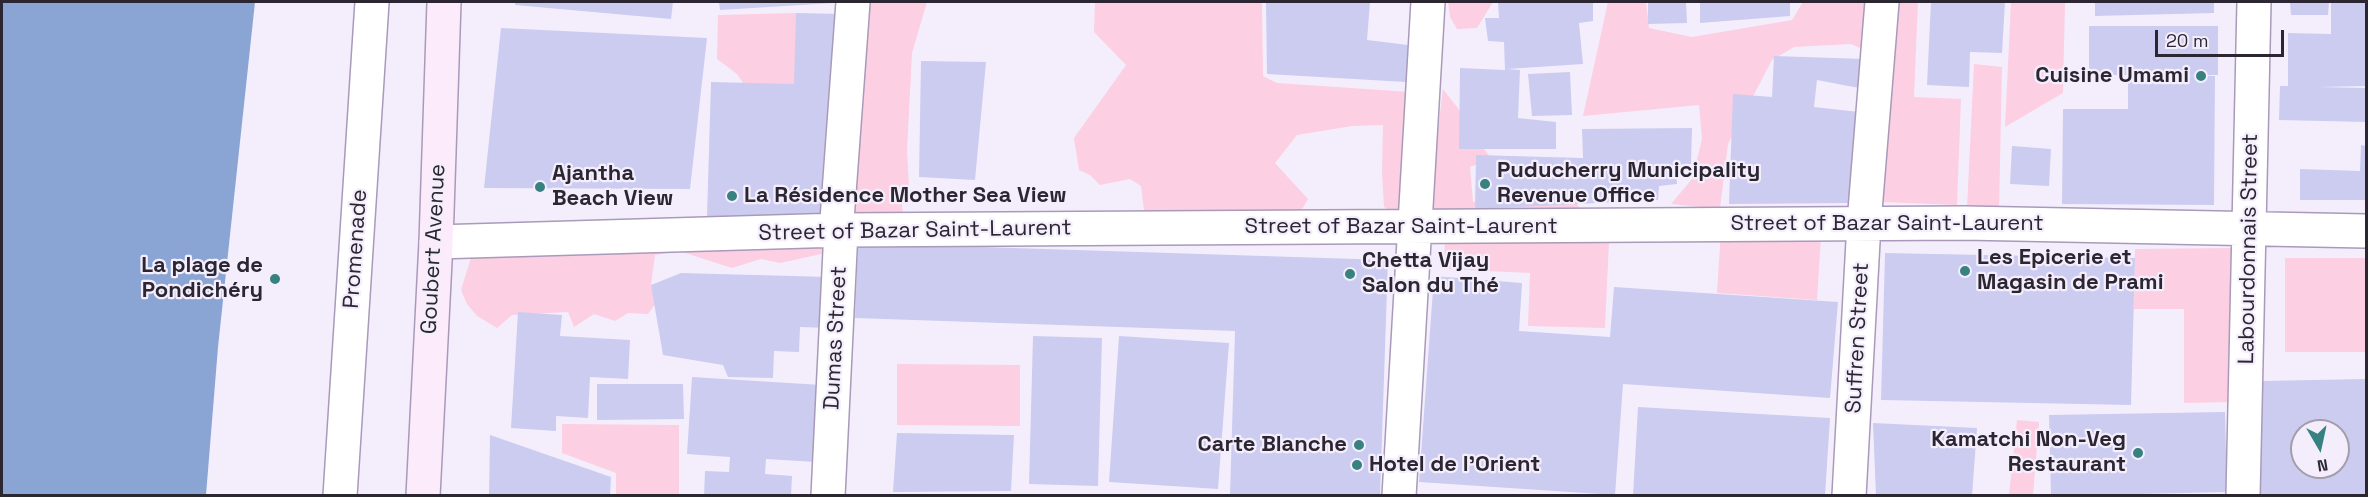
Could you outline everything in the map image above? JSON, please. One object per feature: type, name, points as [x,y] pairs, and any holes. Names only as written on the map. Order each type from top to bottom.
[{"type":"street","name":"Promenade","points":[[340,495],[372,2]]},
{"type":"street","name":"Goubert Avenue","points":[[423,495],[436,242],[444,2]]},
{"type":"street","name":"Dumas Street","points":[[828,495],[841,230],[837,220],[853,2]]},
{"type":"street","points":[[1399,495],[1428,2]]},
{"type":"street","name":"Suffren Street","points":[[1849,495],[1864,223],[1882,2]]},
{"type":"street","name":"Labourdonnais Street","points":[[2243,495],[2254,2]]},
{"type":"street","name":"Street of Bazar Saint-Laurent","points":[[436,242],[841,230],[1864,223],[2367,231]]},
{"type":"shaded area","points":[[853,2],[927,2],[912,53],[907,150],[909,187],[902,205],[905,230],[835,251],[780,263],[761,259],[732,268],[679,251],[655,255],[651,285],[656,303],[648,314],[628,313],[615,321],[594,314],[574,327],[568,312],[512,315],[497,328],[477,316],[467,304],[461,290],[476,241],[841,230]]},
{"type":"shaded area","points":[[1095,2],[1262,2],[1263,76],[1277,83],[1410,92],[1403,218],[1384,207],[1383,125],[1352,126],[1297,135],[1275,163],[1308,199],[1295,221],[1146,226],[1141,186],[1130,179],[1100,185],[1090,175],[1079,170],[1074,138],[1126,65],[1094,32]]},
{"type":"shaded area","points":[[1448,2],[1493,2],[1477,28],[1457,29],[1450,17]]},
{"type":"shaded area","points":[[1608,2],[1646,2],[1649,28],[1692,37],[1792,20],[1803,2],[1872,2],[1865,50],[1851,44],[1794,47],[1772,60],[1728,144],[1720,209],[1671,204],[1692,179],[1702,139],[1699,105],[1583,116]]},
{"type":"shaded area","points":[[1891,2],[1918,2],[1914,97],[1961,99],[1957,205],[1883,202]]},
{"type":"shaded area","points":[[2011,2],[2065,2],[2063,93],[2005,127]]},
{"type":"shaded area","points":[[796,13],[799,89],[743,83],[737,74],[717,59],[718,15]]},
{"type":"shaded area","points":[[1974,64],[2002,67],[1999,210],[1967,208]]},
{"type":"shaded area","points":[[1443,89],[1461,112],[1475,138],[1492,159],[1470,167],[1473,202],[1536,200],[1568,179],[1582,216],[1427,221]]},
{"type":"shaded area","points":[[1721,230],[1821,237],[1817,300],[1717,293]]},
{"type":"shaded area","points":[[1445,234],[1609,241],[1605,328],[1528,326],[1530,273],[1444,269]]},
{"type":"shaded area","points":[[2232,248],[2233,402],[2184,403],[2184,309],[2134,309],[2135,249]]},
{"type":"shaded area","points":[[2285,258],[2366,258],[2366,352],[2285,352]]},
{"type":"shaded area","points":[[897,364],[1020,365],[1020,426],[897,425]]},
{"type":"shaded area","points":[[2017,420],[2039,422],[2033,495],[2009,495]]},
{"type":"shaded area","points":[[562,424],[679,425],[679,495],[616,495],[616,473],[562,453]]},
{"type":"water","points":[[2,2],[255,2],[218,347],[206,495],[2,495]]},
{"type":"building","points":[[515,2],[673,2],[671,19],[515,5]]},
{"type":"building","points":[[719,2],[834,2],[834,3],[720,10]]},
{"type":"building","points":[[1266,2],[1370,2],[1367,40],[1408,45],[1406,82],[1267,74]]},
{"type":"building","points":[[1498,2],[1593,2],[1593,21],[1579,23],[1583,64],[1507,69],[1520,70],[1518,118],[1556,122],[1556,149],[1459,149],[1460,68],[1505,70],[1504,42],[1488,41],[1485,18],[1499,18]]},
{"type":"building","points":[[1648,2],[1686,2],[1687,23],[1648,24]]},
{"type":"building","points":[[1700,2],[1790,2],[1790,16],[1700,23]]},
{"type":"building","points":[[1931,2],[2005,2],[2002,53],[1970,52],[1969,87],[1927,85]]},
{"type":"building","points":[[2095,2],[2214,2],[2214,13],[2095,16]]},
{"type":"building","points":[[2290,2],[2329,2],[2328,15],[2291,15]]},
{"type":"building","points":[[2331,2],[2366,2],[2366,86],[2318,87],[2366,88],[2366,122],[2279,120],[2280,86],[2288,86],[2288,33],[2331,34]]},
{"type":"building","points":[[796,13],[842,14],[837,220],[707,217],[711,82],[794,84]]},
{"type":"building","points":[[2089,26],[2218,26],[2218,75],[2182,75],[2215,76],[2214,205],[2062,204],[2063,109],[2128,109],[2128,75],[2089,75]]},
{"type":"building","points":[[501,28],[707,38],[690,189],[484,188]]},
{"type":"building","points":[[1774,56],[1864,59],[1859,88],[1817,80],[1814,107],[1859,112],[1851,203],[1729,204],[1733,94],[1772,97]]},
{"type":"building","points":[[921,61],[986,62],[975,180],[919,177]]},
{"type":"building","points":[[1570,72],[1572,115],[1532,116],[1528,74]]},
{"type":"building","points":[[1692,128],[1691,164],[1676,165],[1677,184],[1659,186],[1658,200],[1475,209],[1476,155],[1583,158],[1582,129]]},
{"type":"building","points":[[2361,145],[2366,146],[2366,200],[2300,200],[2300,169],[2360,171]]},
{"type":"building","points":[[2012,146],[2051,149],[2049,186],[2010,184]]},
{"type":"building","points":[[858,243],[1388,260],[1380,496],[1230,495],[1235,331],[855,318]]},
{"type":"building","points":[[1885,253],[2135,258],[2131,405],[1881,400]]},
{"type":"building","points":[[681,273],[829,277],[828,328],[800,327],[799,352],[774,351],[773,378],[728,377],[723,365],[663,355],[651,285]]},
{"type":"building","points":[[1434,276],[1522,283],[1519,331],[1610,337],[1614,287],[1838,302],[1830,398],[1623,384],[1615,495],[1419,482]]},
{"type":"building","points":[[518,312],[562,315],[560,336],[630,340],[628,379],[590,377],[588,418],[556,416],[556,431],[511,428]]},
{"type":"building","points":[[1033,336],[1102,338],[1098,486],[1029,484]]},
{"type":"building","points":[[1119,336],[1229,343],[1218,489],[1109,482]]},
{"type":"building","points":[[692,377],[821,385],[816,462],[766,459],[765,474],[792,476],[791,496],[704,496],[705,471],[729,472],[730,457],[687,454]]},
{"type":"building","points":[[2366,379],[2366,496],[2260,496],[2261,381]]},
{"type":"building","points":[[597,384],[683,384],[684,419],[597,420]]},
{"type":"building","points":[[1638,407],[1830,418],[1825,496],[1633,496]]},
{"type":"building","name":"Kamatchi Non-Veg Restaurant","points":[[2225,412],[2227,492],[2051,496],[2049,415]]},
{"type":"building","points":[[1873,423],[1977,428],[1972,496],[1876,496]]},
{"type":"building","points":[[897,433],[1014,435],[1011,491],[893,492]]},
{"type":"building","points":[[490,435],[611,477],[610,496],[489,496]]},
{"type":"place","name":"Cuisine Umami","points":[[2201,76]]},
{"type":"place","name":"Puducherry Municipality Revenue Office","points":[[1485,184]]},
{"type":"place","name":"Ajantha Beach View","points":[[540,187]]},
{"type":"place","name":"La Résidence Mother Sea View","points":[[732,196]]},
{"type":"place","name":"Les Epicerie et Magasin de Prami","points":[[1965,271]]},
{"type":"place","name":"Chetta Vijay Salon du Thé","points":[[1350,274]]},
{"type":"place","name":"La plage de Pondichéry","points":[[275,279]]},
{"type":"place","name":"Carte Blanche","points":[[1359,445]]},
{"type":"place","name":"Kamatchi Non-Veg Restaurant","points":[[2138,453]]},
{"type":"place","name":"Hotel de l'Orient","points":[[1357,465]]}]
